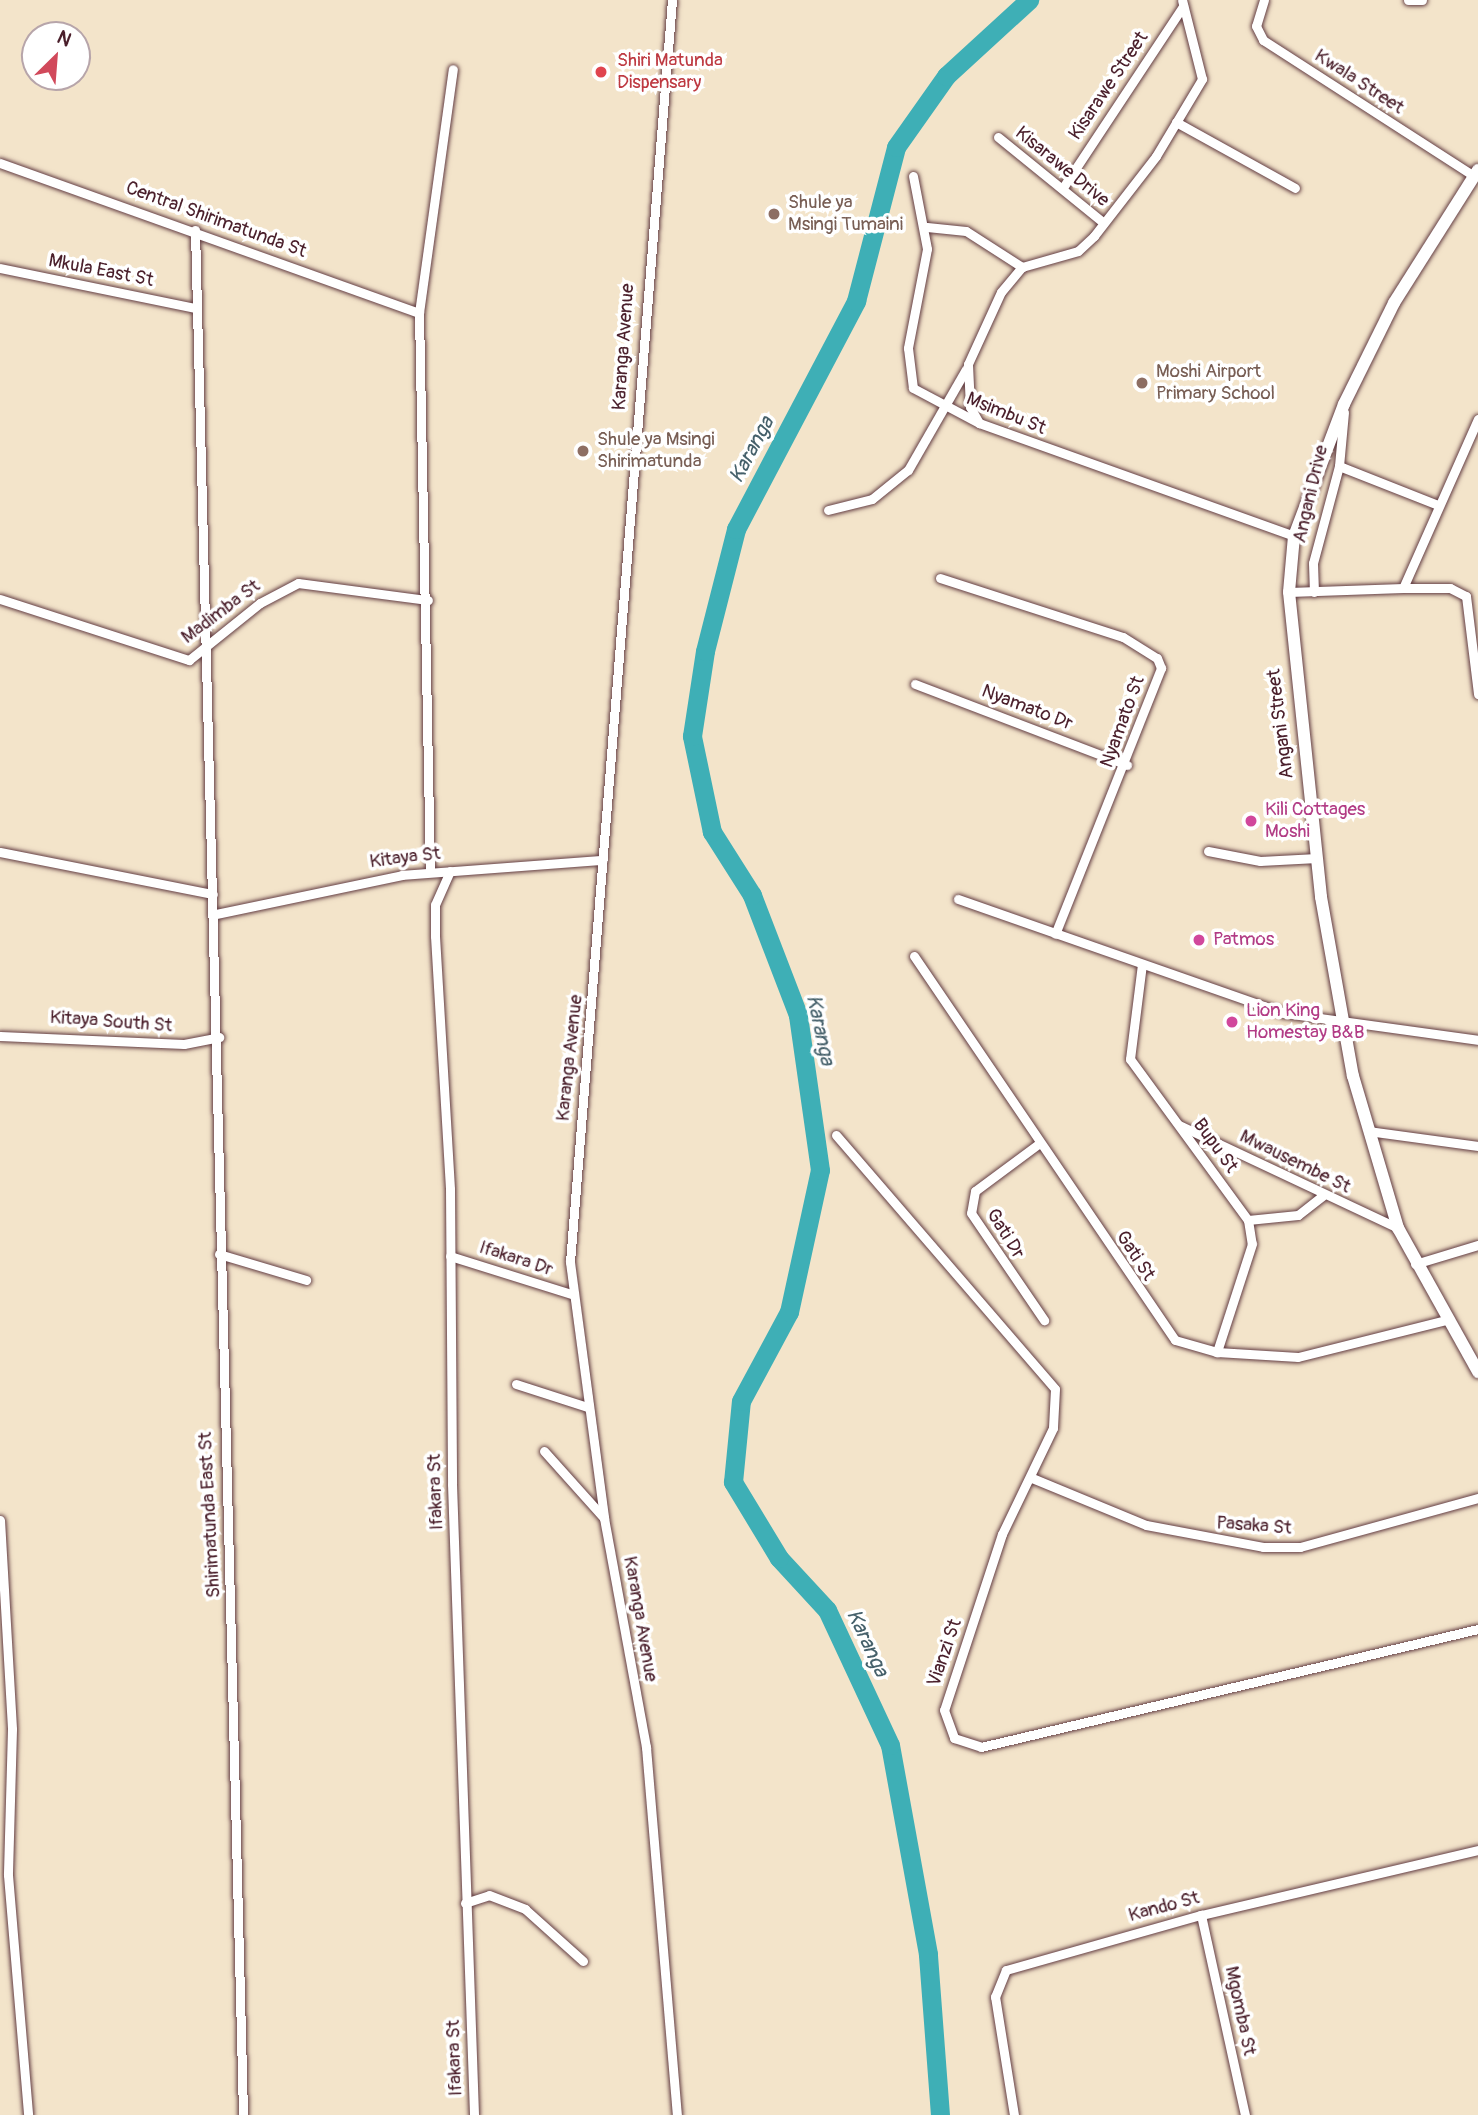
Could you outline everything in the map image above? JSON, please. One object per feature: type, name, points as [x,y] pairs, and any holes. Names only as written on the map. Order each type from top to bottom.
[{"type":"street","name":"Karanga Avenue","points":[[671,0],[602,860],[593,1034],[572,1198],[571,1294],[604,1518],[646,1747],[677,2115]]},
{"type":"street","name":"Kwala Street","points":[[1264,0],[1256,26],[1263,40],[1476,173]]},
{"type":"street","points":[[1408,0],[1422,0]]},
{"type":"street","points":[[828,510],[872,499],[908,470],[968,364],[1001,292],[1022,267],[1079,251],[1104,223],[1177,122],[1202,79],[1182,3]]},
{"type":"street","name":"Kisarawe Street","points":[[1064,186],[1182,3]]},
{"type":"street","points":[[430,871],[428,600],[419,313],[453,69]]},
{"type":"street","points":[[1177,122],[1295,188]]},
{"type":"street","name":"Kisarawe Drive","points":[[998,137],[1064,186],[1104,223]]},
{"type":"street","name":"Central Shirimatunda St","points":[[0,163],[195,230],[419,313]]},
{"type":"street","name":"Angani Street","points":[[1476,173],[1394,303],[1345,404],[1294,536],[1289,592],[1317,858],[1340,1023],[1368,1131],[1398,1228],[1446,1320],[1478,1371]]},
{"type":"street","name":"Msimbu St","points":[[913,176],[927,227],[908,377],[926,400],[979,423],[1294,536]]},
{"type":"street","points":[[927,227],[966,231],[1022,267]]},
{"type":"street","name":"Shirimatunda East St","points":[[195,230],[203,645],[216,914],[219,1254],[243,2115]]},
{"type":"street","name":"Mkula East St","points":[[0,268],[195,308]]},
{"type":"street","points":[[968,364],[970,407],[979,423]]},
{"type":"street","name":"Angani Drive","points":[[1314,592],[1313,563],[1339,466],[1345,404]]},
{"type":"street","points":[[1403,588],[1478,419]]},
{"type":"street","points":[[1339,466],[1438,505]]},
{"type":"street","name":"Nyamato St","points":[[940,578],[1123,637],[1157,658],[1161,668],[1127,765],[1055,934]]},
{"type":"street","name":"Madimba St","points":[[0,599],[182,660],[298,583],[428,600]]},
{"type":"street","points":[[1289,592],[1450,588],[1466,596],[1478,694]]},
{"type":"street","name":"Nyamato Dr","points":[[915,684],[1127,765]]},
{"type":"street","points":[[1208,851],[1260,861],[1317,858]]},
{"type":"street","points":[[0,852],[214,894]]},
{"type":"street","name":"Kitaya St","points":[[216,914],[430,871],[602,860]]},
{"type":"street","name":"Ifakara St","points":[[450,871],[435,905],[435,936],[450,1256],[465,1903],[474,2115]]},
{"type":"street","points":[[958,899],[1284,1013],[1340,1023],[1478,1040]]},
{"type":"street","name":"Gati St","points":[[914,956],[1161,1328],[1175,1340],[1217,1352],[1298,1357],[1446,1320]]},
{"type":"street","name":"Bupu St","points":[[1142,964],[1130,1059],[1248,1220]]},
{"type":"street","name":"Kitaya South St","points":[[0,1036],[171,1044],[219,1037]]},
{"type":"street","name":"Mwausembe St","points":[[1177,1125],[1322,1196],[1398,1228]]},
{"type":"street","points":[[1368,1131],[1478,1146]]},
{"type":"street","name":"Vianzi St","points":[[836,1135],[1055,1389],[1053,1427],[1032,1478],[1002,1534],[944,1710],[947,1727],[964,1744],[981,1747],[1478,1629]]},
{"type":"street","name":"Gati Dr","points":[[1037,1144],[975,1191],[971,1213],[1044,1320]]},
{"type":"street","points":[[1217,1352],[1252,1244],[1248,1220],[1298,1214],[1322,1196]]},
{"type":"street","points":[[1415,1264],[1478,1245]]},
{"type":"street","points":[[219,1254],[306,1280]]},
{"type":"street","name":"Ifakara Dr","points":[[450,1256],[571,1294]]},
{"type":"street","points":[[516,1384],[587,1408]]},
{"type":"street","points":[[544,1451],[604,1518]]},
{"type":"street","name":"Pasaka St","points":[[1032,1478],[1146,1525],[1263,1547],[1300,1547],[1478,1498]]},
{"type":"street","points":[[0,1520],[12,1730],[9,1887],[28,2115]]},
{"type":"street","name":"Kando St","points":[[1014,2115],[995,1997],[1006,1970],[1201,1915],[1478,1850]]},
{"type":"street","points":[[465,1903],[489,1895],[525,1909],[583,1961]]},
{"type":"street","name":"Mgomba St","points":[[1201,1915],[1245,2115]]},
{"type":"waterway","name":"Karanga","points":[[940,2115],[928,1954],[890,1745],[827,1610],[779,1558],[733,1482],[741,1401],[789,1312],[820,1170],[798,1015],[752,895],[712,832],[692,736],[705,651],[736,529],[856,301],[896,147],[946,76],[1029,0]]},
{"type":"place","name":"Shiri Matunda Dispensary","points":[[601,72]]},
{"type":"place","name":"Shule ya Msingi Tumaini","points":[[774,214]]},
{"type":"place","name":"Moshi Airport Primary School","points":[[1142,383]]},
{"type":"place","name":"Shule ya Msingi Shirimatunda","points":[[583,451]]},
{"type":"place","name":"Kili Cottages Moshi","points":[[1251,821]]},
{"type":"place","name":"Patmos","points":[[1199,940]]},
{"type":"place","name":"Lion King Homestay B&B","points":[[1232,1022]]}]
